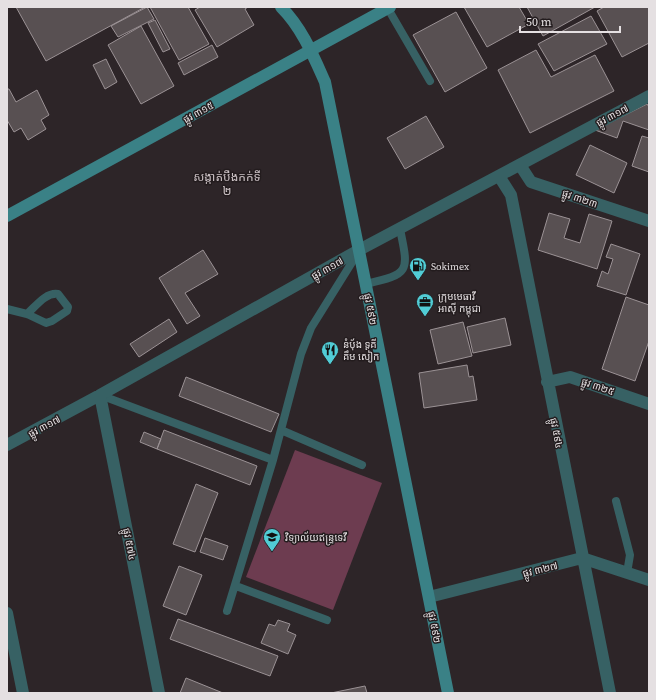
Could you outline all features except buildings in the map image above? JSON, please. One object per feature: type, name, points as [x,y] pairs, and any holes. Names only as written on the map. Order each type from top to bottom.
[{"type":"street","name":"ផ្លូវ ៥៩២","points":[[281,7],[291,17],[311,50],[324,82],[448,693]]},
{"type":"street","name":"ផ្លូវ ៣១៥","points":[[7,216],[388,7]]},
{"type":"street","name":"ផ្លូវ ៣១៧","points":[[7,445],[100,395],[359,250],[649,96]]},
{"type":"street","name":"ផ្លូវ ៣២៣","points":[[520,165],[531,182],[649,221]]},
{"type":"street","name":"ផ្លូវ ៥៩៤","points":[[499,176],[511,195],[610,693]]},
{"type":"street","name":"ផ្លូវ ៣២៥","points":[[547,382],[570,377],[649,404]]},
{"type":"street","name":"ផ្លូវ ៥៧៤","points":[[100,395],[159,693]]},
{"type":"street","name":"ផ្លូវ ៣២៧","points":[[429,597],[582,558]]},
{"type":"street","points":[[582,558],[649,580]]},
{"type":"street","points":[[7,613],[23,693]]},
{"type":"lane","points":[[388,7],[430,81]]},
{"type":"lane","points":[[366,284],[394,277],[403,269],[406,264],[400,229]]},
{"type":"lane","points":[[228,611],[273,460],[301,354],[311,328],[359,250]]},
{"type":"lane","points":[[7,309],[27,314],[46,322],[52,321],[68,308],[58,294],[54,294],[48,295],[27,314]]},
{"type":"lane","points":[[100,395],[273,460]]},
{"type":"lane","points":[[281,430],[362,465]]},
{"type":"lane","points":[[616,501],[630,555],[627,573]]},
{"type":"lane","points":[[236,586],[327,620]]},
{"type":"shaded area","points":[[295,450],[382,483],[333,610],[246,577]]},
{"type":"place","name":"Sokimex","points":[[418,281]]},
{"type":"place","name":"ក្រុមមេធាវី អាស៊ី កម្ពុជា","points":[[425,317]]},
{"type":"place","name":"នំប៉័ង ទួគី គឹម សៀក","points":[[330,365]]},
{"type":"place","name":"វិទ្យាល័យឥន្រ្ទទេវី","points":[[272,552]]},
{"type":"district","name":"សង្កាត់បឹងកក់ទី ២","points":[[227,184]]}]
